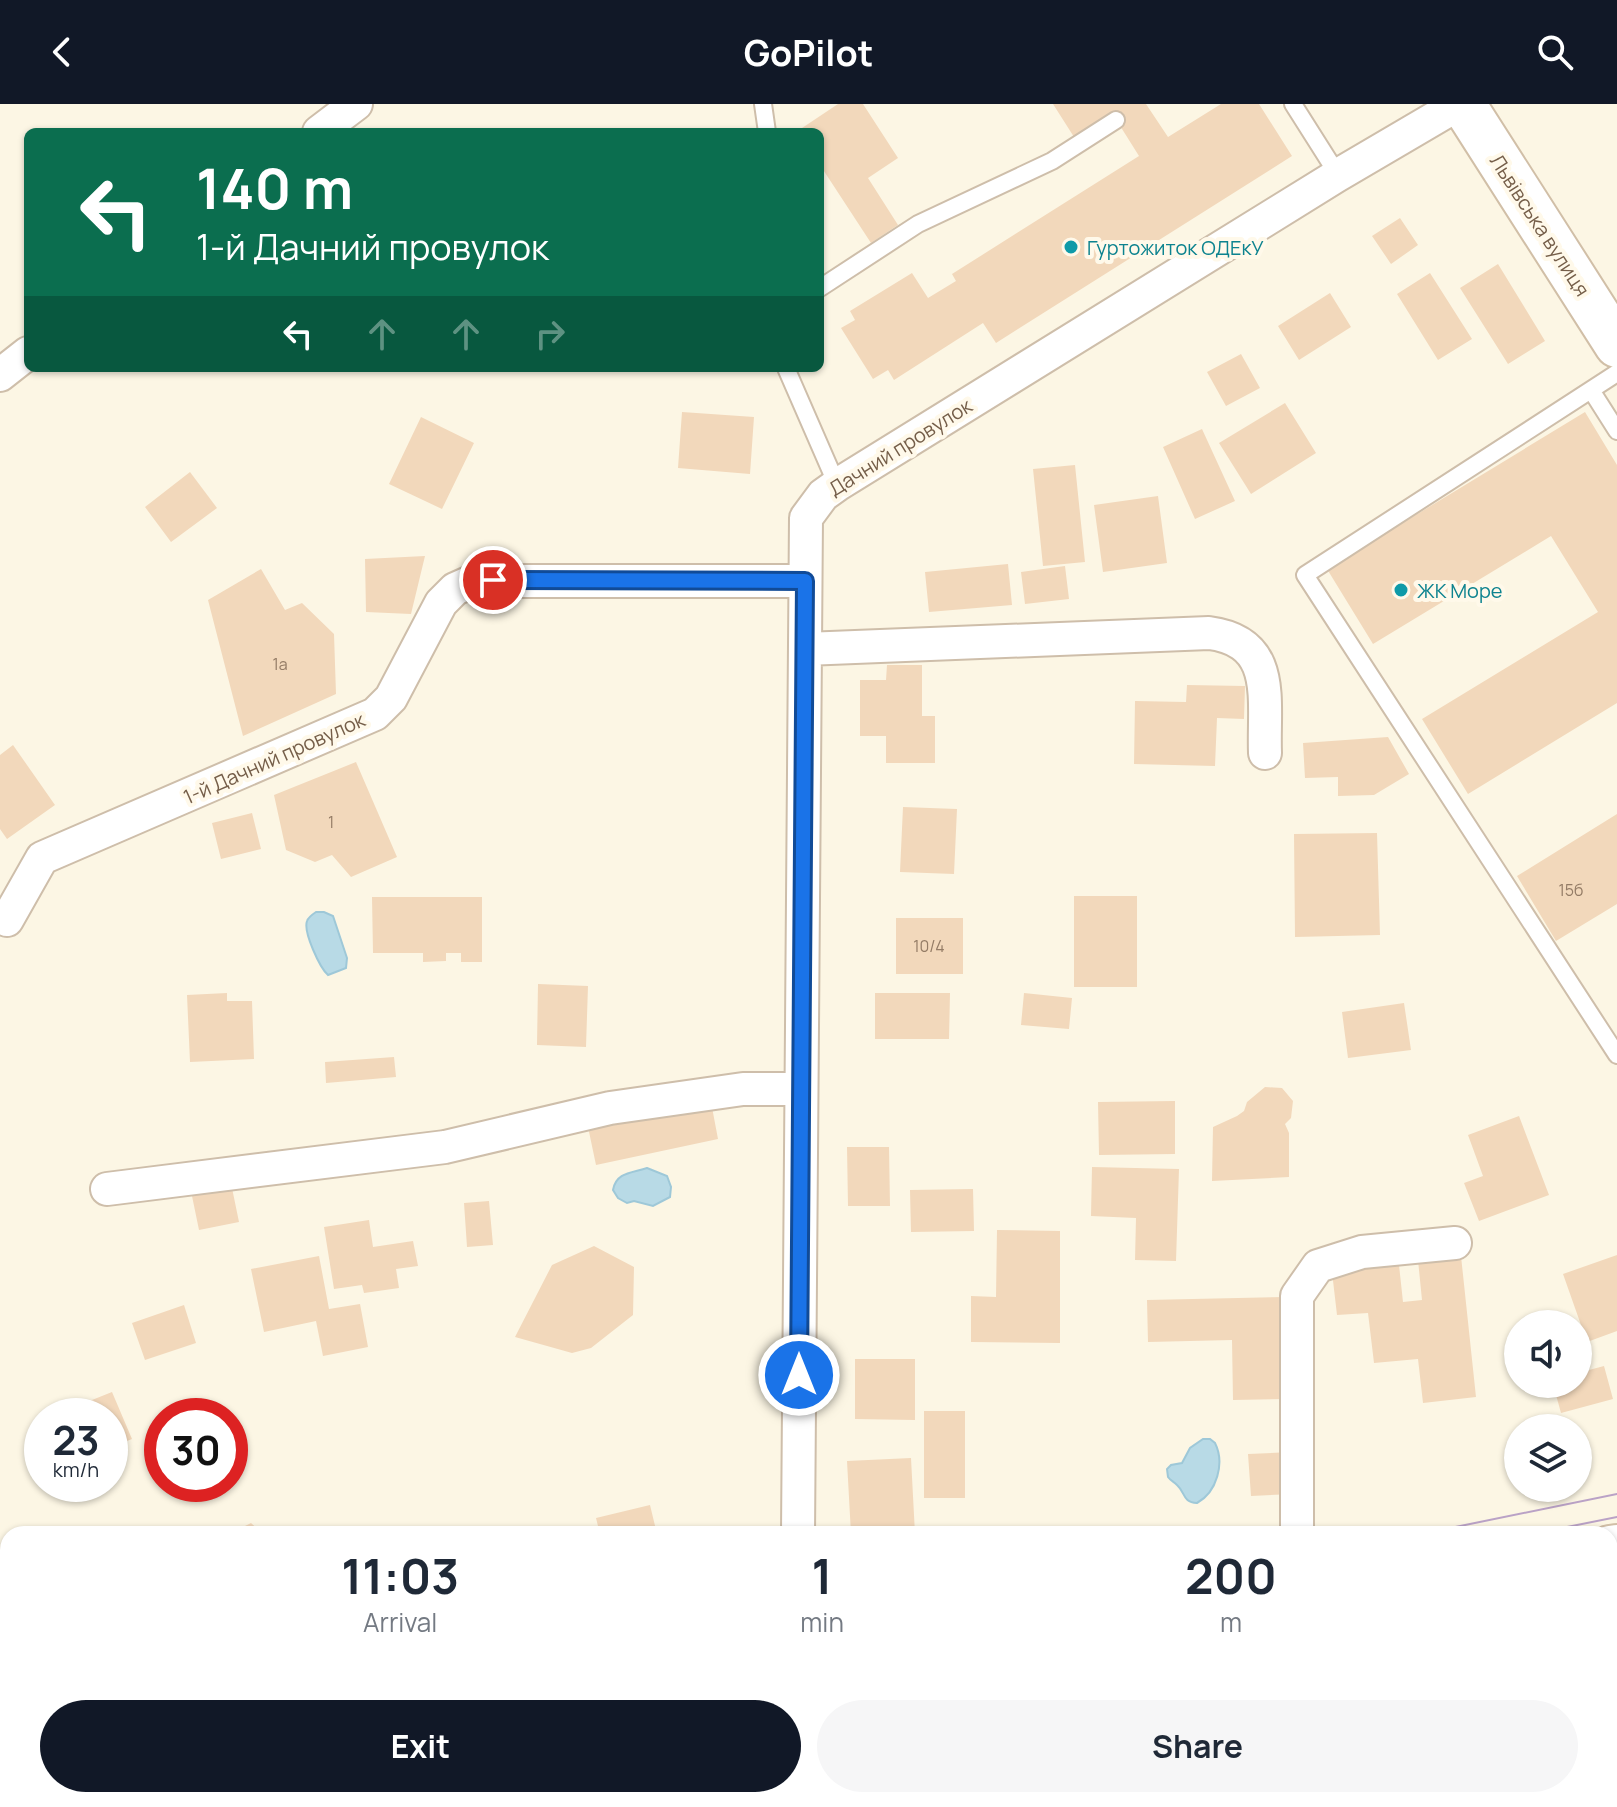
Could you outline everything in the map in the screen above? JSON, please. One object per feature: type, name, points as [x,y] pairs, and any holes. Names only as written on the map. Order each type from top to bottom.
[{"type":"main road","name":"Львівська вулиця","points":[[1461,104],[1617,345]]},
{"type":"street","points":[[324,128],[355,104]]},
{"type":"street","name":"Дачний провулок","points":[[798,1526],[806,518],[823,495],[837,485],[1338,175],[1461,104]]},
{"type":"street","points":[[0,375],[24,356]]},
{"type":"street","name":"1-й Дачний провулок","points":[[7,920],[42,858],[375,714],[391,698],[441,603],[455,589],[473,581],[805,581]]},
{"type":"street","points":[[805,649],[1209,633],[1227,635],[1255,655],[1262,671],[1265,753]]},
{"type":"street","points":[[107,1189],[445,1147],[625,1106],[743,1089],[801,1089]]},
{"type":"street","points":[[1297,1526],[1297,1296],[1318,1266],[1362,1252],[1455,1243]]},
{"type":"lane","points":[[763,104],[766,128]]},
{"type":"lane","points":[[1293,104],[1338,175]]},
{"type":"lane","points":[[824,285],[918,224],[1052,161],[1116,120]]},
{"type":"lane","points":[[788,372],[837,485]]},
{"type":"lane","points":[[1617,373],[1305,575],[1617,1055]]},
{"type":"lane","points":[[1591,390],[1617,431]]},
{"type":"water","points":[[316,912],[333,916],[347,958],[346,968],[328,975],[307,933],[307,921]]},
{"type":"water","points":[[647,1168],[667,1176],[671,1187],[670,1197],[653,1206],[634,1201],[627,1203],[618,1198],[613,1190],[617,1180]]},
{"type":"water","points":[[1203,1439],[1215,1443],[1219,1468],[1210,1492],[1197,1503],[1186,1499],[1168,1477],[1167,1469],[1182,1463],[1190,1448]]},
{"type":"building","points":[[838,104],[863,104],[898,158],[868,178],[898,225],[871,243],[824,171],[824,128],[802,128]]},
{"type":"building","name":"Гуртожиток ОДЕкУ","points":[[1053,104],[1146,104],[1168,137],[1221,104],[1259,104],[1292,156],[996,343],[983,323],[894,380],[888,370],[873,379],[841,328],[855,320],[850,311],[912,273],[928,298],[956,281],[952,274],[1139,156],[1112,113],[1074,137]]},
{"type":"building","points":[[1400,218],[1418,245],[1391,264],[1372,236]]},
{"type":"building","points":[[1498,264],[1545,341],[1508,364],[1460,288]]},
{"type":"building","points":[[1430,273],[1472,339],[1438,360],[1397,294]]},
{"type":"building","points":[[1330,293],[1351,327],[1299,360],[1278,326]]},
{"type":"building","points":[[1241,354],[1260,388],[1226,406],[1207,372]]},
{"type":"building","points":[[1285,403],[1316,453],[1251,494],[1219,443]]},
{"type":"building","points":[[682,412],[754,417],[750,474],[678,468]]},
{"type":"building","name":"ЖК Море","points":[[1585,412],[1617,465],[1617,703],[1468,794],[1422,719],[1598,612],[1551,536],[1373,644],[1327,569]]},
{"type":"building","points":[[421,417],[474,443],[442,509],[389,484]]},
{"type":"building","points":[[1202,429],[1235,501],[1195,519],[1163,447]]},
{"type":"building","points":[[1075,465],[1085,562],[1043,566],[1033,469]]},
{"type":"building","points":[[190,472],[217,508],[171,542],[145,507]]},
{"type":"building","points":[[1158,496],[1167,563],[1103,572],[1094,505]]},
{"type":"building","points":[[425,556],[411,614],[366,612],[365,559]]},
{"type":"building","points":[[1008,564],[1012,605],[929,612],[925,572]]},
{"type":"building","points":[[1065,566],[1069,599],[1025,604],[1021,572]]},
{"type":"building","points":[[261,569],[285,610],[302,603],[334,634],[336,694],[243,736],[208,600]]},
{"type":"building","points":[[887,665],[922,665],[922,716],[935,716],[935,763],[886,763],[886,736],[860,736],[860,680],[886,680]]},
{"type":"building","points":[[1187,685],[1245,686],[1244,719],[1217,718],[1215,766],[1134,764],[1135,701],[1186,702]]},
{"type":"building","points":[[1388,737],[1409,774],[1374,795],[1338,796],[1338,777],[1305,778],[1303,743]]},
{"type":"building","points":[[13,745],[55,805],[7,839],[0,829],[0,755]]},
{"type":"building","points":[[356,762],[397,857],[351,877],[332,855],[315,862],[286,850],[274,795]]},
{"type":"building","points":[[903,807],[957,809],[954,874],[900,872]]},
{"type":"building","points":[[252,813],[261,849],[221,859],[212,823]]},
{"type":"building","points":[[1617,814],[1617,904],[1556,941],[1517,876]]},
{"type":"building","points":[[1377,833],[1380,935],[1295,937],[1294,834]]},
{"type":"building","points":[[1074,896],[1137,896],[1137,987],[1074,987]]},
{"type":"building","points":[[372,897],[482,897],[482,962],[461,962],[461,953],[446,953],[446,961],[423,962],[423,953],[373,953]]},
{"type":"building","points":[[896,918],[963,918],[963,974],[896,974]]},
{"type":"building","points":[[538,984],[588,986],[586,1047],[537,1045]]},
{"type":"building","points":[[227,993],[227,1001],[252,1001],[254,1059],[190,1062],[187,995]]},
{"type":"building","points":[[875,993],[950,993],[949,1039],[875,1039]]},
{"type":"building","points":[[1024,993],[1072,998],[1069,1029],[1021,1025]]},
{"type":"building","points":[[1404,1003],[1411,1050],[1348,1058],[1342,1012]]},
{"type":"building","points":[[394,1057],[396,1077],[326,1083],[325,1062]]},
{"type":"building","points":[[1265,1087],[1282,1088],[1293,1101],[1291,1118],[1285,1124],[1289,1133],[1289,1177],[1212,1181],[1213,1127],[1244,1111],[1247,1102]]},
{"type":"building","points":[[1175,1101],[1175,1154],[1099,1155],[1098,1102]]},
{"type":"building","points":[[711,1102],[718,1139],[596,1165],[588,1127]]},
{"type":"building","points":[[1519,1116],[1549,1195],[1479,1221],[1464,1183],[1483,1176],[1468,1135]]},
{"type":"building","points":[[847,1147],[889,1147],[890,1206],[848,1206]]},
{"type":"building","points":[[1092,1167],[1179,1169],[1176,1261],[1135,1260],[1136,1218],[1091,1216]]},
{"type":"building","points":[[232,1188],[239,1222],[199,1230],[192,1196]]},
{"type":"building","points":[[973,1189],[974,1231],[911,1232],[910,1190]]},
{"type":"building","points":[[489,1201],[493,1245],[467,1247],[464,1203]]},
{"type":"building","points":[[369,1220],[373,1247],[413,1241],[418,1266],[396,1269],[399,1288],[364,1293],[362,1285],[334,1289],[324,1227]]},
{"type":"building","points":[[997,1230],[1060,1231],[1060,1343],[971,1342],[971,1296],[996,1297]]},
{"type":"building","points":[[594,1246],[634,1267],[633,1315],[591,1348],[572,1353],[515,1337],[552,1265]]},
{"type":"building","points":[[1617,1255],[1617,1331],[1592,1340],[1592,1310],[1576,1310],[1563,1274]]},
{"type":"building","points":[[319,1256],[329,1309],[360,1304],[368,1347],[323,1356],[316,1321],[264,1332],[251,1269]]},
{"type":"building","points":[[1461,1256],[1476,1397],[1423,1403],[1418,1359],[1374,1363],[1368,1313],[1337,1315],[1332,1272],[1399,1265],[1403,1302],[1422,1300],[1418,1260]]},
{"type":"building","points":[[1286,1297],[1289,1399],[1233,1400],[1232,1340],[1148,1342],[1147,1300]]},
{"type":"building","points":[[184,1305],[196,1343],[145,1360],[132,1323]]},
{"type":"building","points":[[855,1359],[915,1359],[915,1420],[855,1419]]},
{"type":"building","points":[[1604,1366],[1613,1399],[1561,1413],[1557,1398],[1592,1398],[1592,1369]]},
{"type":"building","points":[[112,1392],[115,1398],[97,1398]]},
{"type":"building","points":[[924,1411],[965,1411],[965,1498],[924,1498]]},
{"type":"building","points":[[1291,1452],[1293,1494],[1251,1496],[1248,1454]]},
{"type":"building","points":[[911,1458],[915,1526],[851,1526],[847,1461]]},
{"type":"building","points":[[650,1505],[655,1526],[598,1526],[596,1518]]},
{"type":"tram line","points":[[1460,1526],[1617,1494]]},
{"type":"tram line","points":[[1572,1526],[1617,1517]]},
{"type":"place","name":"Гуртожиток ОДЕкУ","points":[[1071,247]]},
{"type":"place","name":"ЖК Море","points":[[1401,590]]},
{"type":"route","points":[[493,580],[805,581],[799,1375]]}]
